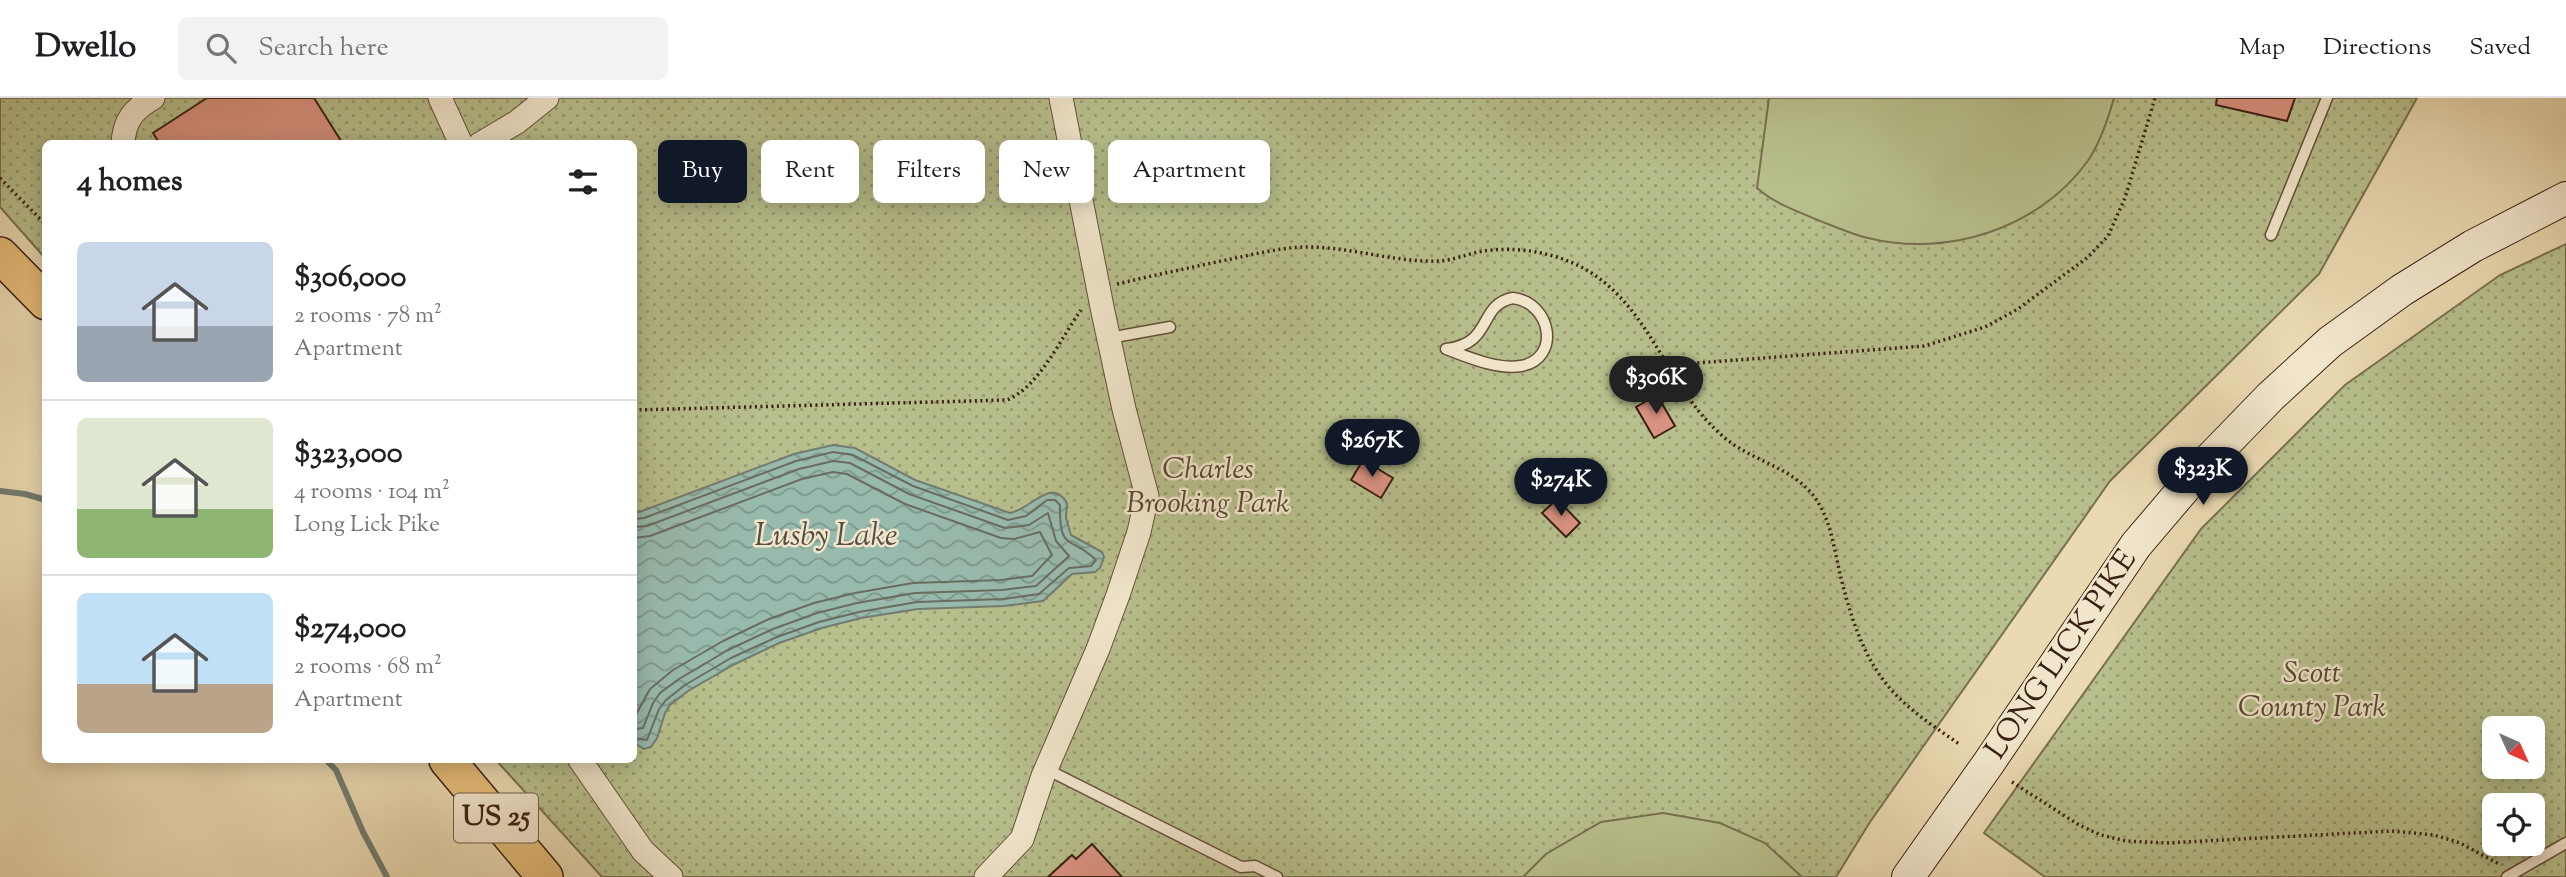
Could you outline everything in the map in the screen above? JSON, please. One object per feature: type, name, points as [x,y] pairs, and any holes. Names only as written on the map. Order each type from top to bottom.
[{"type":"main road","name":"LONG LICK PIKE","points":[[1908,877],[2136,545],[2205,464],[2271,396],[2330,342],[2402,290],[2473,246],[2566,198]]},
{"type":"main road","points":[[0,255],[42,298]]},
{"type":"main road","name":"US 25","points":[[450,763],[545,877]]},
{"type":"street","points":[[124,140],[129,109],[134,110],[153,98]]},
{"type":"street","points":[[440,98],[459,140]]},
{"type":"street","points":[[487,140],[517,122],[547,98]]},
{"type":"street","points":[[986,877],[1022,839],[1046,769],[1098,649],[1118,595],[1139,532],[1147,496],[1109,338],[1061,98]]},
{"type":"street","points":[[582,763],[643,851],[671,877]]},
{"type":"lane","points":[[2271,236],[2327,98]]},
{"type":"lane","points":[[1504,300],[1524,300],[1531,303],[1544,319],[1546,340],[1543,349],[1529,364],[1506,366],[1446,349],[1470,344],[1490,314],[1504,300]]},
{"type":"lane","points":[[1109,338],[1170,327]]},
{"type":"lane","points":[[1046,769],[1240,872],[1255,866],[1277,877]]},
{"type":"lane","points":[[2510,875],[2566,842]]},
{"type":"path","points":[[1959,744],[1914,712],[1896,695],[1867,654],[1850,611],[1824,512],[1809,489],[1771,464],[1737,447],[1717,432],[1689,399],[1670,365],[1924,346],[1985,327],[2007,315],[2057,282],[2088,257],[2108,236],[2125,198],[2155,98]]},
{"type":"path","points":[[0,178],[42,221]]},
{"type":"path","points":[[2012,782],[2079,825],[2101,835],[2126,841],[2166,844],[2392,831],[2434,835],[2460,842],[2480,852],[2510,875]]},
{"type":"green space","name":"Charles Brooking Park","points":[[0,98],[2417,98],[2319,274],[2110,481],[1870,822],[1836,877],[602,877],[499,763],[637,763],[637,140],[42,140],[42,255],[0,207]]},
{"type":"green space","points":[[1769,98],[2114,98],[2092,155],[2067,185],[2044,205],[1989,232],[1929,244],[1898,243],[1858,235],[1791,209],[1757,188]]},
{"type":"green space","name":"Scott County Park","points":[[2566,244],[2566,877],[2045,877],[1984,833],[2201,529],[2345,385],[2500,275]]},
{"type":"green space","points":[[1663,813],[1720,823],[1765,843],[1802,877],[1523,877],[1546,854],[1601,822]]},
{"type":"water","name":"Lusby Lake","points":[[833,445],[855,448],[915,480],[1010,513],[1041,496],[1054,493],[1067,503],[1066,518],[1071,535],[1102,552],[1104,557],[1100,568],[1095,572],[1072,574],[1043,601],[1004,606],[918,609],[861,618],[779,643],[735,664],[688,691],[670,705],[657,738],[651,747],[644,749],[637,745],[637,512],[794,454]]},
{"type":"building","points":[[207,98],[314,98],[340,140],[157,140],[153,133]]},
{"type":"building","points":[[2217,98],[2295,98],[2287,121],[2216,105]]},
{"type":"building","points":[[1657,395],[1675,426],[1654,438],[1636,407]]},
{"type":"building","points":[[1363,460],[1393,478],[1381,498],[1351,480]]},
{"type":"building","points":[[1557,499],[1580,523],[1566,537],[1542,513]]},
{"type":"building","points":[[1092,844],[1122,877],[1048,877],[1072,855],[1076,859]]},
{"type":"waterway","points":[[0,491],[42,499]]},
{"type":"waterway","points":[[329,763],[336,770],[363,832],[387,877]]}]
